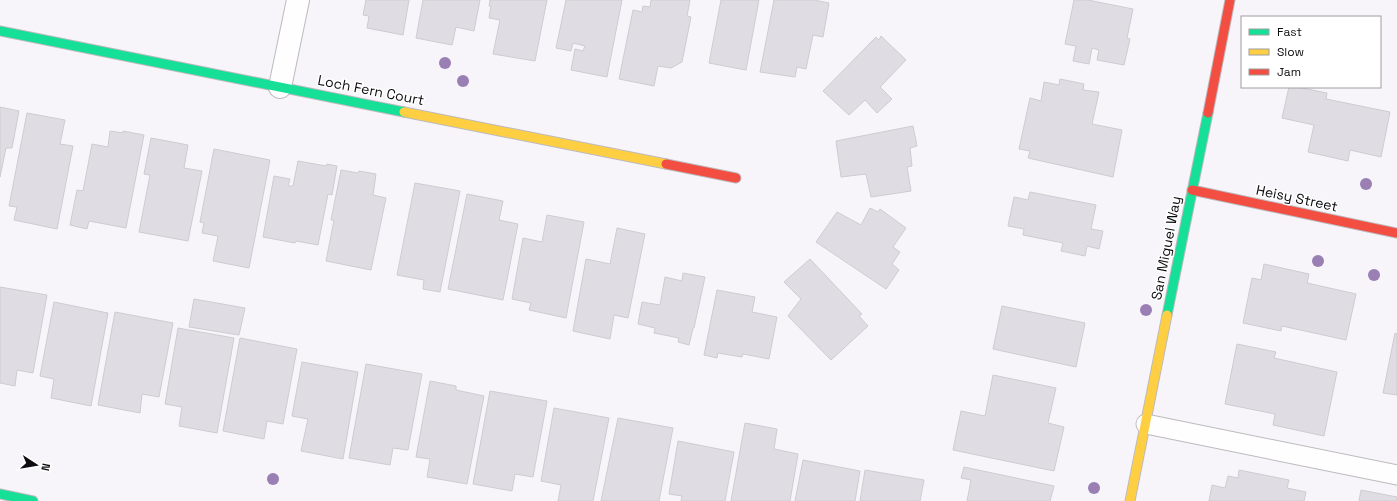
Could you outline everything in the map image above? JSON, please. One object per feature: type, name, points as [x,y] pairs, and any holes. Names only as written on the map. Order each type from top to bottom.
[{"type":"street","points":[[280,87],[298,0]]},
{"type":"street","name":"San Miguel Way","points":[[1130,501],[1230,0]]},
{"type":"street","name":"Loch Fern Court","points":[[0,31],[736,178]]},
{"type":"street","name":"Heisy Street","points":[[1192,190],[1397,233]]},
{"type":"street","points":[[0,494],[33,501]]},
{"type":"lane","points":[[1146,424],[1397,475]]},
{"type":"building","points":[[366,0],[409,0],[403,35],[367,28],[369,16],[363,15]]},
{"type":"building","points":[[423,0],[480,0],[474,31],[456,27],[452,45],[416,38]]},
{"type":"building","points":[[490,0],[547,0],[535,61],[493,54],[500,20],[489,18],[491,6],[489,6]]},
{"type":"building","points":[[566,0],[622,0],[607,77],[571,70],[575,49],[583,51],[585,46],[573,43],[571,51],[556,48]]},
{"type":"building","points":[[651,0],[690,0],[687,16],[691,17],[682,62],[671,68],[658,66],[654,86],[619,79],[633,10],[642,12],[643,6],[650,7]]},
{"type":"building","points":[[721,0],[759,0],[746,70],[709,63]]},
{"type":"building","points":[[774,0],[814,0],[829,3],[823,37],[813,35],[806,69],[797,67],[795,77],[760,72]]},
{"type":"building","points":[[1074,0],[1088,0],[1133,9],[1127,38],[1130,39],[1124,65],[1097,60],[1099,50],[1092,48],[1089,64],[1073,61],[1076,46],[1065,44]]},
{"type":"building","points":[[881,36],[906,60],[880,87],[892,99],[877,113],[865,100],[849,115],[823,91],[876,37],[879,40]]},
{"type":"building","points":[[1060,79],[1084,84],[1083,90],[1099,92],[1092,124],[1122,130],[1113,177],[1028,158],[1030,151],[1019,149],[1030,98],[1041,101],[1044,82],[1059,85]]},
{"type":"building","points":[[1289,88],[1302,88],[1327,93],[1326,99],[1390,112],[1381,157],[1350,150],[1348,161],[1308,152],[1314,125],[1282,118]]},
{"type":"building","points":[[0,107],[19,111],[12,148],[6,148],[0,177]]},
{"type":"building","points":[[27,113],[65,120],[60,144],[73,146],[57,229],[14,220],[17,207],[9,206]]},
{"type":"building","points":[[913,126],[917,146],[910,148],[912,166],[907,167],[911,191],[871,197],[866,174],[841,177],[836,141]]},
{"type":"building","points":[[110,131],[123,133],[123,131],[144,135],[126,228],[89,221],[87,229],[70,225],[77,190],[83,191],[92,144],[108,147]]},
{"type":"building","points":[[151,138],[188,145],[184,168],[202,171],[188,241],[139,232],[150,175],[144,174]]},
{"type":"building","points":[[214,149],[270,160],[249,268],[213,261],[218,236],[202,233],[204,223],[200,222]]},
{"type":"building","points":[[298,161],[326,166],[327,164],[337,166],[332,195],[328,194],[318,245],[296,241],[295,243],[263,237],[274,176],[290,179],[288,186],[293,186]]},
{"type":"building","points":[[341,170],[376,174],[373,195],[386,198],[371,270],[326,261],[334,220],[331,220]]},
{"type":"building","points":[[415,183],[460,191],[440,292],[423,289],[424,280],[397,275]]},
{"type":"building","points":[[1030,192],[1096,205],[1091,229],[1103,231],[1099,249],[1087,246],[1085,256],[1061,251],[1063,243],[1023,235],[1024,229],[1008,226],[1014,197],[1028,200]]},
{"type":"building","points":[[467,194],[503,201],[499,220],[518,224],[503,300],[448,289]]},
{"type":"building","points":[[870,208],[878,212],[880,209],[906,228],[893,247],[900,252],[892,264],[899,270],[886,289],[816,242],[837,212],[861,225]]},
{"type":"building","points":[[547,215],[584,222],[566,318],[529,310],[531,303],[512,299],[523,238],[542,242]]},
{"type":"building","points":[[617,228],[645,234],[628,318],[614,315],[610,339],[573,331],[586,259],[610,264]]},
{"type":"building","points":[[810,259],[862,314],[859,316],[868,326],[831,360],[788,316],[801,299],[784,282]]},
{"type":"building","points":[[1264,264],[1309,274],[1307,283],[1356,294],[1346,340],[1282,326],[1281,331],[1243,323],[1252,278],[1261,280]]},
{"type":"building","points":[[683,273],[705,277],[689,345],[678,342],[679,338],[654,333],[655,328],[638,324],[642,302],[660,305],[665,277],[682,281]]},
{"type":"building","points":[[0,287],[47,295],[33,373],[17,370],[15,386],[0,383]]},
{"type":"building","points":[[717,290],[755,297],[752,312],[777,317],[769,359],[743,354],[742,357],[718,353],[717,358],[704,355]]},
{"type":"building","points":[[194,299],[245,308],[239,335],[189,327]]},
{"type":"building","points":[[54,302],[108,313],[91,406],[51,398],[54,379],[40,376]]},
{"type":"building","points":[[1002,306],[1085,323],[1076,367],[993,349]]},
{"type":"building","points":[[115,312],[173,323],[159,397],[142,394],[140,413],[98,405]]},
{"type":"building","points":[[178,328],[234,338],[217,433],[179,426],[182,407],[165,404]]},
{"type":"building","points":[[1395,333],[1397,334],[1397,395],[1383,393]]},
{"type":"building","points":[[240,338],[297,349],[283,424],[267,421],[264,439],[223,431]]},
{"type":"building","points":[[1237,344],[1276,352],[1274,358],[1337,372],[1324,436],[1273,425],[1275,414],[1225,404]]},
{"type":"building","points":[[302,362],[358,372],[343,459],[301,451],[308,419],[292,416]]},
{"type":"building","points":[[366,364],[422,374],[408,450],[393,448],[390,465],[349,458]]},
{"type":"building","points":[[993,375],[1056,388],[1048,423],[1064,427],[1054,471],[953,450],[961,411],[985,416]]},
{"type":"building","points":[[430,381],[456,386],[456,390],[484,396],[467,484],[427,477],[430,459],[416,457]]},
{"type":"building","points":[[490,391],[547,401],[533,477],[515,474],[512,491],[473,484]]},
{"type":"building","points":[[554,408],[609,418],[593,501],[558,501],[561,485],[541,481]]},
{"type":"building","points":[[618,418],[673,428],[659,501],[601,501]]},
{"type":"building","points":[[745,423],[777,429],[774,449],[798,454],[790,501],[731,501]]},
{"type":"building","points":[[678,441],[734,452],[725,501],[681,501],[682,496],[669,494]]},
{"type":"building","points":[[803,460],[860,471],[855,501],[795,501]]},
{"type":"building","points":[[964,467],[1054,486],[1050,501],[967,501],[971,480],[961,478]]},
{"type":"building","points":[[865,470],[924,480],[920,501],[860,501]]},
{"type":"building","points":[[1239,470],[1289,480],[1287,488],[1306,492],[1304,501],[1209,501],[1212,485],[1225,488],[1228,476],[1238,478]]},
{"type":"building","points":[[1361,490],[1397,497],[1397,501],[1359,501]]},
{"type":"traffic: fast","points":[[0,31],[404,112]]},
{"type":"traffic: fast","points":[[1167,315],[1208,113]]},
{"type":"traffic: fast","points":[[0,494],[33,501]]},
{"type":"traffic: slow","points":[[404,112],[666,164]]},
{"type":"traffic: slow","points":[[1130,501],[1167,315]]},
{"type":"traffic: jam","points":[[1208,113],[1230,0]]},
{"type":"traffic: jam","points":[[666,164],[736,178]]},
{"type":"traffic: jam","points":[[1192,190],[1397,233]]}]
